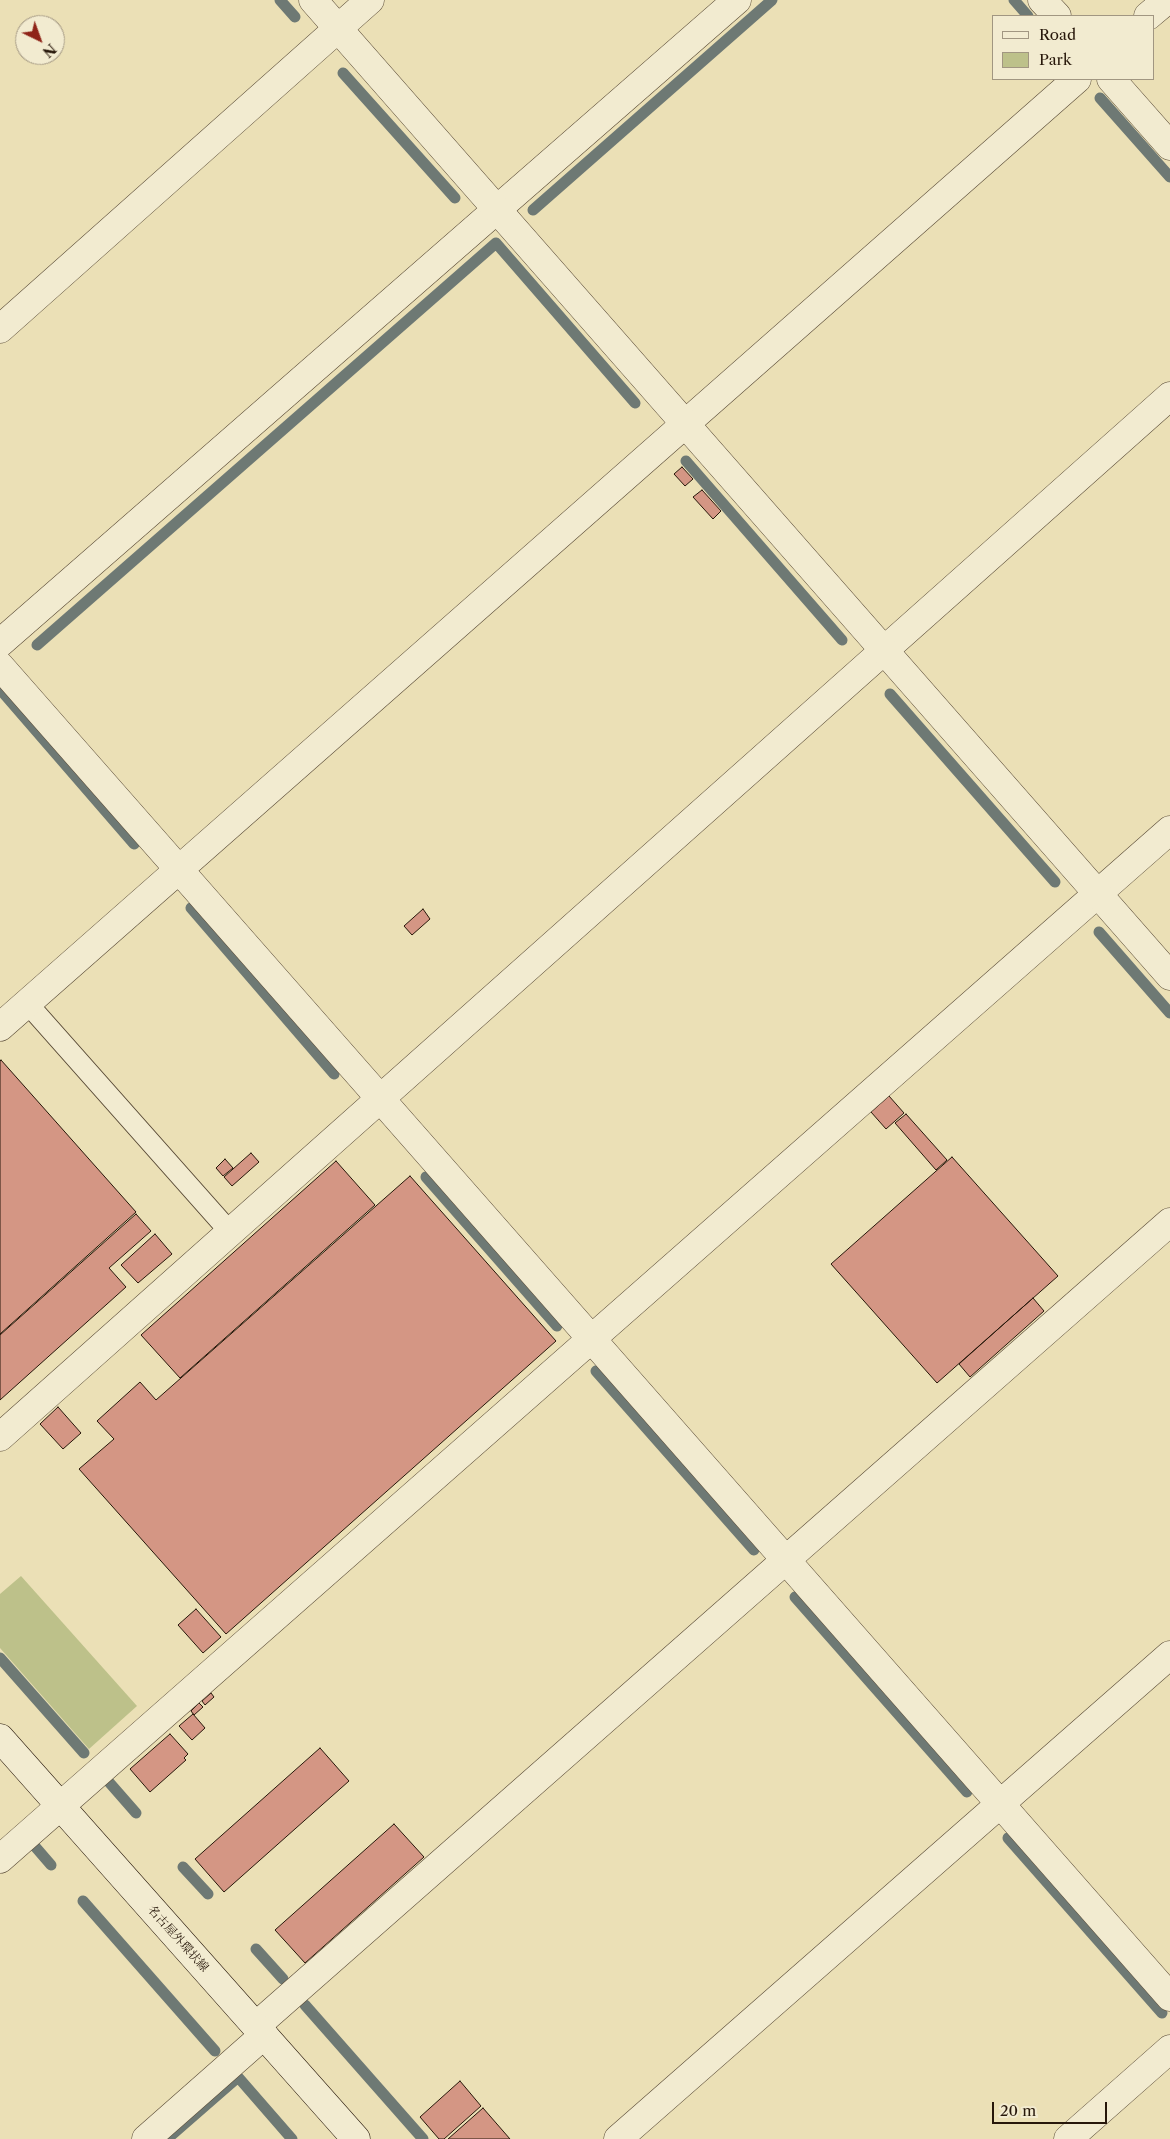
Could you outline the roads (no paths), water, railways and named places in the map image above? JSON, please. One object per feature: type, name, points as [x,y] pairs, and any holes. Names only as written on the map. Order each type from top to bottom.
[{"type":"street","points":[[313,0],[1170,976]]},
{"type":"street","points":[[0,329],[370,0]]},
{"type":"street","points":[[0,643],[737,0]]},
{"type":"street","points":[[1042,0],[1056,15]]},
{"type":"street","points":[[1149,15],[1167,0]]},
{"type":"street","points":[[0,1027],[1076,80]]},
{"type":"street","points":[[1112,80],[1168,141]]},
{"type":"street","points":[[0,1437],[1170,396]]},
{"type":"street","points":[[0,666],[1170,1997]]},
{"type":"street","points":[[0,1859],[1170,830]]},
{"type":"street","points":[[146,2139],[260,2030],[786,1560],[1170,1222]]},
{"type":"street","points":[[618,2139],[1170,1655]]},
{"type":"street","name":"名古屋外環状線","points":[[0,1738],[356,2139]]},
{"type":"street","points":[[1068,2139],[1170,2049]]},
{"type":"lane","points":[[27,1004],[230,1232]]},
{"type":"waterway","points":[[280,0],[295,17]]},
{"type":"waterway","points":[[533,210],[772,0]]},
{"type":"waterway","points":[[1014,0],[1027,15]]},
{"type":"waterway","points":[[343,73],[455,198]]},
{"type":"waterway","points":[[1100,98],[1170,177]]},
{"type":"waterway","points":[[37,645],[496,243],[635,403]]},
{"type":"waterway","points":[[686,461],[842,640]]},
{"type":"waterway","points":[[0,689],[134,844]]},
{"type":"waterway","points":[[890,694],[1055,882]]},
{"type":"waterway","points":[[191,908],[334,1074]]},
{"type":"waterway","points":[[1099,932],[1170,1013]]},
{"type":"waterway","points":[[426,1177],[557,1326]]},
{"type":"waterway","points":[[596,1371],[754,1550]]},
{"type":"waterway","points":[[795,1597],[967,1792]]},
{"type":"waterway","points":[[0,1658],[84,1753]]},
{"type":"waterway","points":[[108,1781],[136,1813]]},
{"type":"waterway","points":[[1008,1838],[1162,2013]]},
{"type":"waterway","points":[[32,1843],[51,1865]]},
{"type":"waterway","points":[[183,1867],[208,1894]]},
{"type":"waterway","points":[[83,1901],[215,2051]]},
{"type":"waterway","points":[[256,1949],[283,1979]]},
{"type":"waterway","points":[[305,2005],[423,2139]]},
{"type":"waterway","points":[[167,2139],[238,2077],[292,2139]]}]
